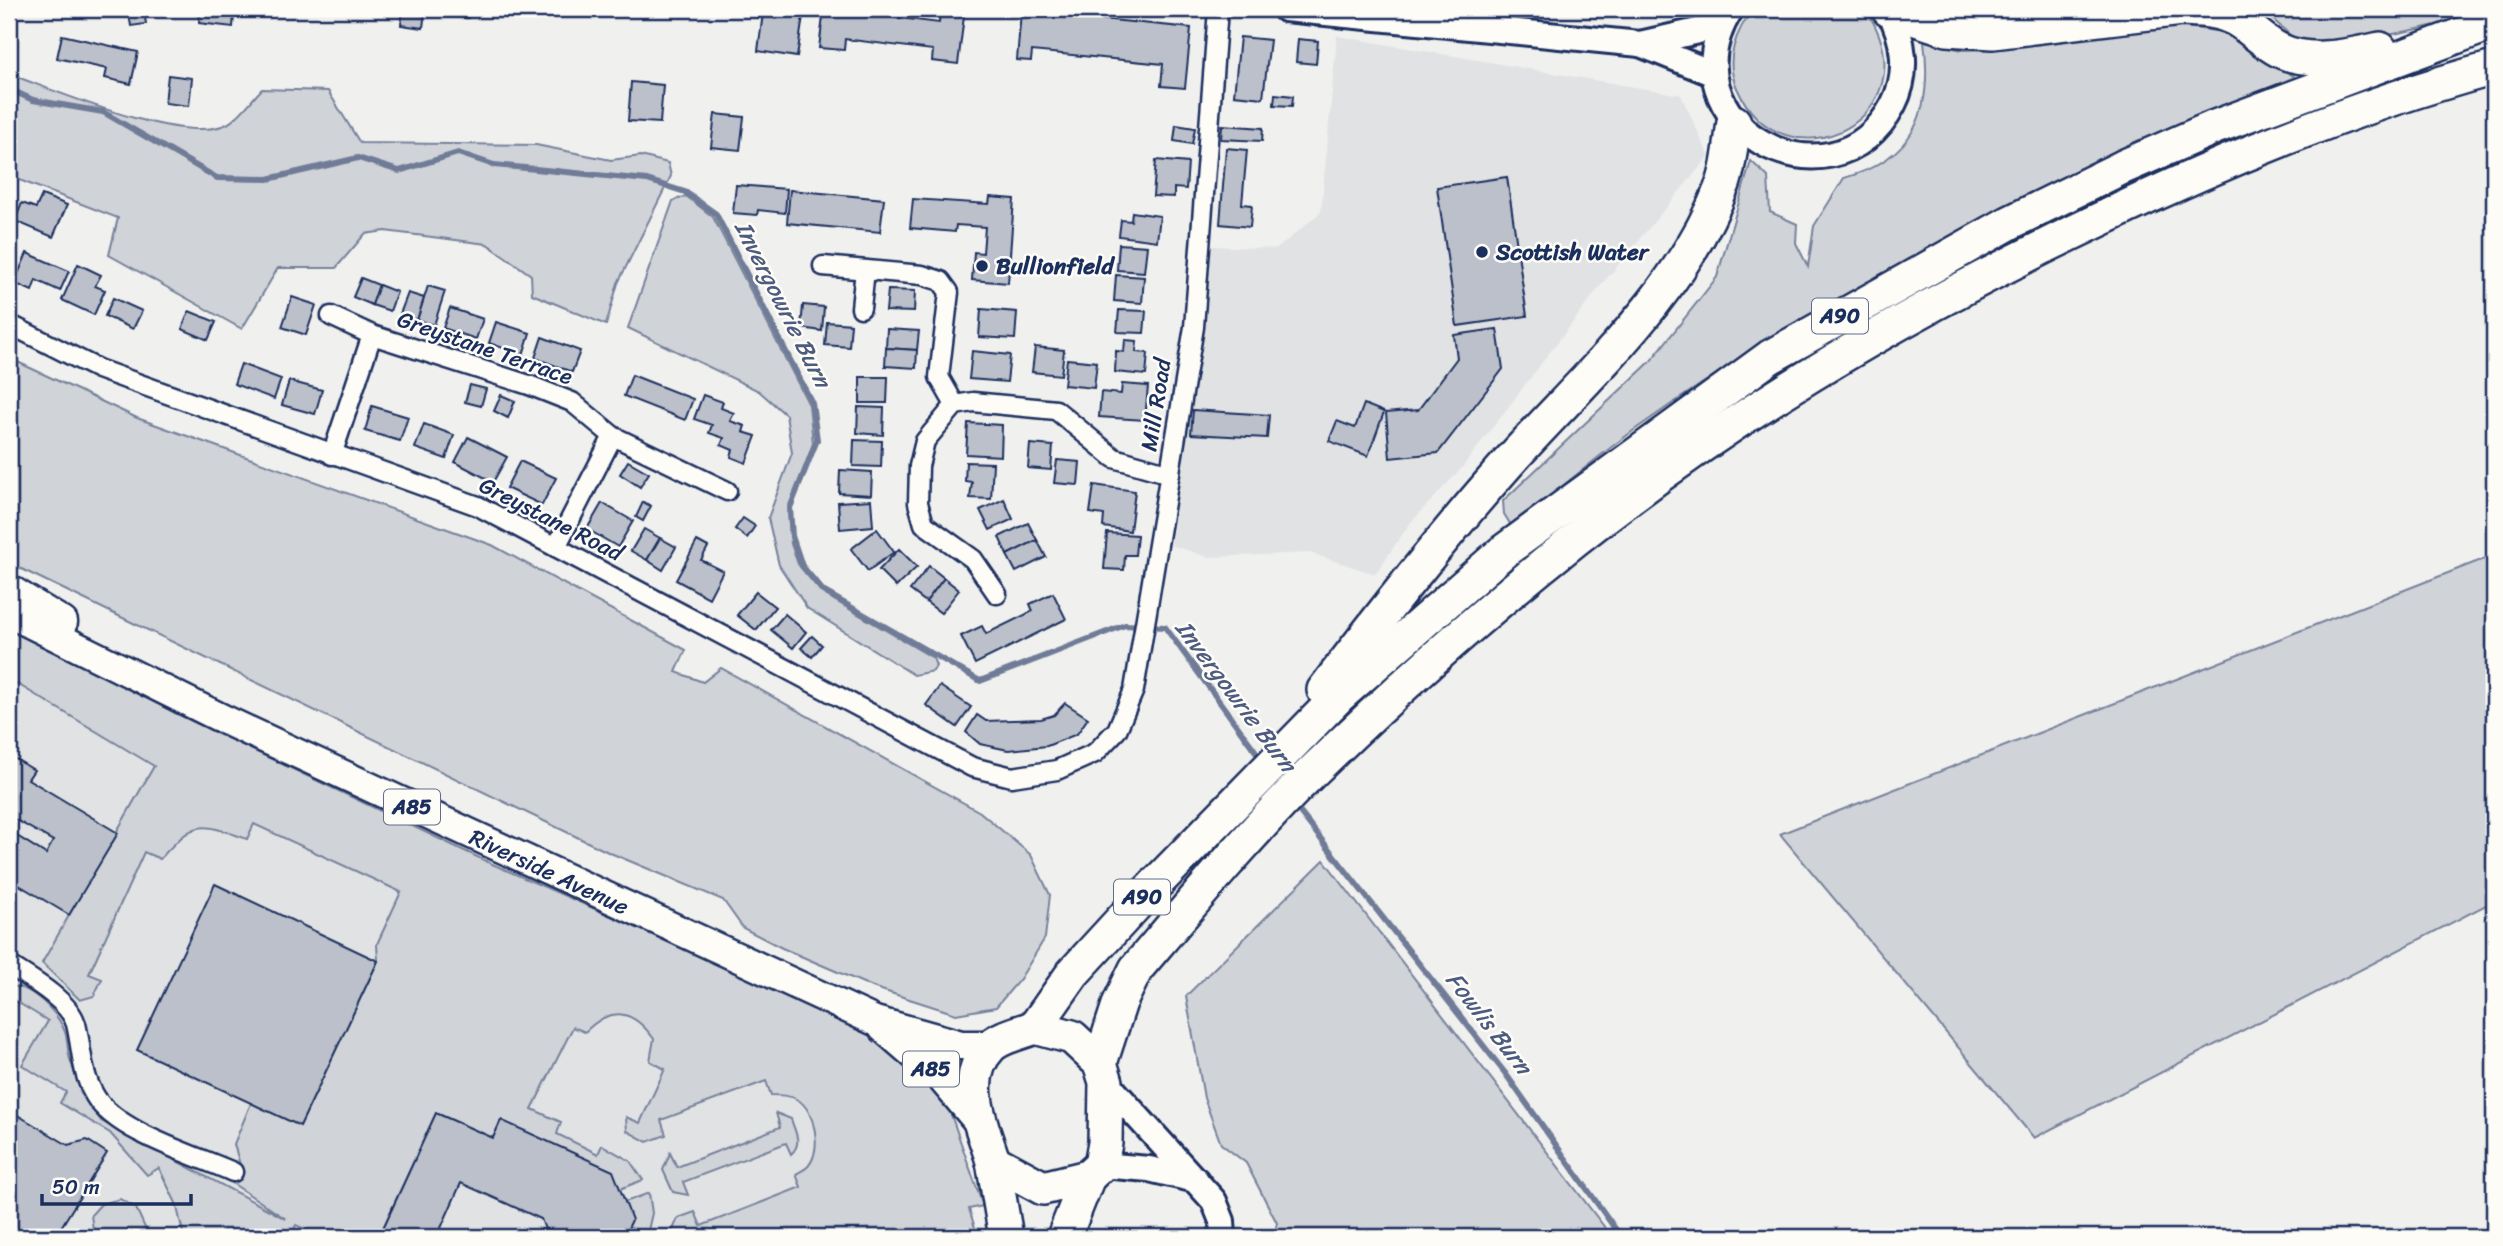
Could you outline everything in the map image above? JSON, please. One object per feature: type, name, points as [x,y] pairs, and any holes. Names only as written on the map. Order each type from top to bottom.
[{"type":"highway","points":[[1888,9],[1947,29],[1993,32],[2182,9],[2211,10],[2234,18],[2279,51],[2312,58],[2343,57],[2488,26]]},
{"type":"highway","name":"A90","points":[[1035,1027],[1073,974],[1284,748],[1340,695],[1504,551],[1770,357],[1997,229],[2123,167],[2215,127],[2488,26]]},
{"type":"highway","name":"A90","points":[[1064,1237],[1105,1143],[1103,1073],[1120,1002],[1136,970],[1221,870],[1311,774],[1517,587],[1640,492],[1806,378],[2012,261],[2211,167],[2375,106],[2492,69]]},
{"type":"highway","points":[[1284,748],[1378,619],[1506,465],[1654,303],[1704,230],[1724,181],[1734,122]]},
{"type":"highway","points":[[1006,1237],[993,1161],[980,1124],[974,1080],[977,1068],[991,1045],[1035,1027],[1072,1037],[1103,1073]]},
{"type":"highway","points":[[993,1161],[1043,1188],[1095,1171]]},
{"type":"main road","name":"Riverside Avenue","points":[[9,589],[225,720]]},
{"type":"main road","name":"Riverside Avenue","points":[[9,613],[225,720],[875,1021],[961,1045],[991,1045]]},
{"type":"main road","name":"Riverside Avenue","points":[[875,1021],[942,1079],[980,1124]]},
{"type":"street","name":"Mill Road","points":[[1057,770],[1096,753],[1117,730],[1134,690],[1147,626],[1194,327],[1218,9]]},
{"type":"street","points":[[1285,9],[1640,44],[1714,74]]},
{"type":"street","points":[[1640,44],[1726,18],[1714,74],[1721,100],[1734,122],[1756,141],[1791,155],[1811,157],[1839,152],[1865,139],[1885,119],[1899,93],[1904,65],[1901,36],[1888,9]]},
{"type":"street","points":[[824,266],[922,275],[941,281],[949,292],[939,377],[955,405]]},
{"type":"street","points":[[861,308],[865,270]]},
{"type":"street","name":"Greystane Terrace","points":[[331,316],[372,335],[529,385],[572,402],[613,436],[727,491]]},
{"type":"street","name":"Greystane Road","points":[[9,324],[98,369],[478,506],[972,767],[1012,777],[1057,770]]},
{"type":"street","name":"Greystane Terrace","points":[[332,455],[372,335]]},
{"type":"street","points":[[997,594],[974,559],[923,524],[918,503],[919,466],[925,441],[955,405],[973,402],[1056,410],[1114,458],[1170,474]]},
{"type":"street","points":[[556,547],[613,436]]},
{"type":"street","points":[[9,965],[51,993],[75,1021],[80,1057],[95,1097],[121,1123],[233,1172]]},
{"type":"street","points":[[1103,1073],[1138,1120],[1214,1202],[1222,1222],[1223,1237]]},
{"type":"street","points":[[1095,1171],[1149,1169],[1196,1180]]},
{"type":"shaded area","points":[[1753,9],[1866,10],[1883,49],[1882,83],[1869,110],[1845,129],[1817,138],[1787,135],[1759,119],[1737,88],[1732,67],[1737,36]]},
{"type":"shaded area","points":[[2266,9],[2494,9],[2399,33],[2301,45],[2267,14]]},
{"type":"shaded area","points":[[2178,26],[2223,32],[2295,77],[2040,193],[1874,279],[1714,375],[1589,464],[1512,527],[1504,514],[1503,501],[1650,362],[1717,277],[1751,161],[1768,177],[1770,212],[1797,224],[1796,243],[1808,267],[1814,226],[1844,178],[1888,158],[1903,144],[1914,128],[1922,109],[1925,89],[1924,41],[1962,50],[1996,49]]},
{"type":"shaded area","points":[[1337,36],[1681,95],[1709,156],[1598,289],[1461,469],[1411,522],[1375,574],[1310,553],[1208,557],[1171,545],[1211,246],[1277,249],[1321,212]]},
{"type":"shaded area","points":[[9,74],[119,114],[181,128],[207,129],[227,124],[262,89],[328,91],[360,143],[536,145],[611,160],[641,156],[668,163],[671,176],[618,283],[606,325],[532,294],[531,275],[487,244],[385,231],[365,234],[336,268],[278,268],[242,329],[109,255],[118,218],[9,176]]},
{"type":"shaded area","points":[[686,196],[713,217],[809,405],[813,443],[788,514],[791,544],[798,564],[822,593],[933,658],[936,666],[933,671],[914,675],[807,608],[779,565],[768,518],[792,453],[786,415],[759,391],[628,328],[673,201]]},
{"type":"shaded area","points":[[9,358],[137,418],[492,545],[686,650],[676,672],[703,682],[721,668],[980,812],[1031,855],[1050,895],[1045,938],[1020,979],[996,1007],[956,1014],[875,988],[743,928],[723,900],[608,852],[9,563]]},
{"type":"shaded area","points":[[2494,555],[2494,901],[2034,1138],[1780,834]]},
{"type":"shaded area","points":[[9,626],[177,714],[490,863],[861,1026],[920,1070],[949,1109],[983,1206],[969,1209],[978,1237],[670,1237],[678,1218],[695,1212],[701,1226],[801,1187],[796,1174],[808,1166],[813,1158],[815,1130],[804,1105],[792,1097],[771,1095],[766,1081],[661,1120],[666,1135],[647,1142],[627,1131],[626,1117],[640,1123],[665,1069],[650,1061],[654,1039],[638,1022],[622,1014],[604,1018],[585,1032],[573,1027],[532,1109],[561,1122],[557,1134],[598,1154],[602,1145],[630,1161],[643,1180],[620,1189],[501,1121],[493,1138],[436,1113],[379,1237],[322,1237],[296,1225],[290,1237],[184,1237],[176,1203],[159,1168],[147,1175],[110,1133],[60,1103],[66,1092],[22,1065],[48,1021],[9,997],[9,987],[17,987],[34,994],[56,1016],[65,1032],[69,1056],[79,1084],[101,1121],[286,1219],[232,1183],[240,1165],[234,1144],[251,1103],[300,1126],[378,961],[377,944],[401,892],[254,824],[247,839],[218,829],[198,828],[181,837],[160,859],[144,852],[89,974],[102,979],[94,996],[80,1000],[42,963],[154,766],[9,679]]},
{"type":"shaded area","points":[[9,679],[155,766],[401,892],[573,1027],[585,1032],[600,1017],[623,1013],[642,1022],[654,1039],[665,1069],[640,1123],[661,1120],[766,1080],[831,1090],[824,1176],[711,1237],[9,1237]]},
{"type":"shaded area","points":[[1324,860],[1612,1237],[1274,1237],[1277,1223],[1246,1163],[1221,1144],[1204,1098],[1186,996]]},
{"type":"shaded area","points":[[776,1113],[791,1119],[797,1146],[791,1154],[786,1143],[683,1182],[688,1195],[673,1192],[663,1170],[670,1153],[677,1167],[780,1127]]},
{"type":"shaded area","points":[[649,1193],[652,1213],[647,1235],[628,1227],[625,1202]]},
{"type":"shaded area","points":[[120,1199],[136,1208],[146,1230],[132,1234],[131,1237],[94,1237],[91,1215],[101,1204]]},
{"type":"building","points":[[119,9],[150,9],[144,10],[146,24],[131,26],[129,14],[119,15]]},
{"type":"building","points":[[200,9],[223,9],[223,14],[234,15],[233,27],[199,23]]},
{"type":"building","points":[[403,9],[425,10],[423,28],[401,25]]},
{"type":"building","points":[[445,9],[469,9],[468,18],[445,16]]},
{"type":"building","points":[[737,9],[804,9],[797,57],[758,51],[763,13]]},
{"type":"building","points":[[824,9],[852,9],[852,12],[939,23],[940,13],[964,16],[958,64],[932,61],[933,50],[845,39],[844,50],[819,48]]},
{"type":"building","points":[[1021,11],[1191,28],[1185,88],[1161,86],[1163,64],[1032,51],[1031,61],[1017,60]]},
{"type":"building","points":[[62,35],[138,52],[131,84],[105,78],[107,69],[57,58]]},
{"type":"building","points":[[1240,37],[1270,40],[1263,98],[1234,95]]},
{"type":"building","points":[[1298,39],[1318,41],[1316,64],[1296,62]]},
{"type":"building","points":[[168,75],[192,78],[189,106],[165,103]]},
{"type":"building","points":[[631,82],[663,85],[660,123],[628,121]]},
{"type":"building","points":[[1275,94],[1293,96],[1292,106],[1274,105]]},
{"type":"building","points":[[715,114],[744,117],[740,150],[711,147]]},
{"type":"building","points":[[1176,125],[1195,128],[1192,144],[1174,141]]},
{"type":"building","points":[[1222,125],[1263,128],[1262,141],[1221,139]]},
{"type":"building","points":[[1226,148],[1247,150],[1242,204],[1252,205],[1250,227],[1220,224]]},
{"type":"building","points":[[1156,160],[1188,163],[1186,189],[1174,188],[1174,197],[1153,196]]},
{"type":"building","name":"Scottish Water","points":[[1507,177],[1527,316],[1457,326],[1437,187]]},
{"type":"building","points":[[736,185],[787,189],[785,213],[758,210],[757,215],[733,213]]},
{"type":"building","points":[[790,190],[884,199],[880,232],[787,223]]},
{"type":"building","points":[[42,195],[67,205],[53,237],[15,221],[22,203],[36,208]]},
{"type":"building","points":[[990,197],[1014,199],[1008,283],[972,280],[974,252],[983,253],[985,227],[956,225],[955,232],[910,228],[913,199],[989,204]]},
{"type":"building","points":[[1132,212],[1160,216],[1157,241],[1119,236],[1121,220],[1131,221]]},
{"type":"building","points":[[1119,244],[1147,246],[1144,272],[1117,270]]},
{"type":"building","points":[[27,253],[69,271],[60,291],[36,280],[32,291],[14,283]]},
{"type":"building","points":[[78,264],[101,275],[95,286],[105,290],[94,315],[62,300]]},
{"type":"building","points":[[1116,275],[1144,277],[1142,303],[1114,301]]},
{"type":"building","points":[[361,278],[379,285],[372,305],[353,297]]},
{"type":"building","points":[[379,285],[397,292],[390,311],[372,305]]},
{"type":"building","points":[[428,286],[445,291],[434,325],[417,320]]},
{"type":"building","points":[[888,290],[915,291],[914,312],[886,311]]},
{"type":"building","points":[[408,293],[424,298],[417,320],[400,314]]},
{"type":"building","points":[[292,297],[316,305],[306,335],[282,327]]},
{"type":"building","points":[[113,298],[142,311],[133,329],[105,316]]},
{"type":"building","points":[[803,305],[824,307],[822,331],[801,328]]},
{"type":"building","points":[[450,308],[483,319],[476,339],[443,328]]},
{"type":"building","points":[[981,309],[1017,312],[1015,339],[979,337]]},
{"type":"building","points":[[1119,310],[1146,311],[1144,333],[1117,332]]},
{"type":"building","points":[[189,311],[216,322],[208,340],[182,329]]},
{"type":"building","points":[[496,322],[530,333],[523,355],[489,343]]},
{"type":"building","points":[[827,322],[851,324],[849,347],[825,345]]},
{"type":"building","points":[[887,329],[919,331],[917,350],[886,348]]},
{"type":"building","points":[[1497,329],[1503,369],[1438,453],[1390,458],[1386,413],[1418,410],[1457,358],[1454,335]]},
{"type":"building","points":[[542,337],[580,351],[572,372],[535,358]]},
{"type":"building","points":[[1125,340],[1137,341],[1136,352],[1148,353],[1146,375],[1115,372],[1116,351],[1124,352]]},
{"type":"building","points":[[1035,347],[1064,350],[1061,375],[1032,372]]},
{"type":"building","points":[[886,348],[917,350],[916,368],[885,366]]},
{"type":"building","points":[[972,351],[1010,355],[1007,382],[969,379]]},
{"type":"building","points":[[1067,359],[1097,362],[1094,388],[1064,385]]},
{"type":"building","points":[[241,364],[281,379],[274,399],[234,384]]},
{"type":"building","points":[[632,375],[693,399],[685,420],[624,396]]},
{"type":"building","points":[[860,377],[888,377],[887,403],[860,403]]},
{"type":"building","points":[[289,381],[322,390],[315,414],[282,405]]},
{"type":"building","points":[[1122,384],[1148,386],[1145,420],[1099,417],[1101,392],[1121,394]]},
{"type":"building","points":[[470,385],[486,389],[481,406],[465,402]]},
{"type":"building","points":[[501,395],[515,401],[508,418],[494,411]]},
{"type":"building","points":[[703,395],[723,402],[721,408],[734,413],[730,421],[745,426],[743,432],[756,436],[746,463],[731,457],[733,450],[721,445],[724,438],[709,433],[712,425],[694,419]]},
{"type":"building","points":[[1364,404],[1384,412],[1368,456],[1329,441],[1337,421],[1355,428]]},
{"type":"building","points":[[372,406],[408,417],[400,441],[365,431]]},
{"type":"building","points":[[858,407],[884,408],[883,435],[857,433]]},
{"type":"building","points":[[1193,410],[1269,415],[1267,438],[1191,434]]},
{"type":"building","points":[[968,423],[1002,425],[1001,456],[966,454]]},
{"type":"building","points":[[424,424],[454,435],[446,459],[415,448]]},
{"type":"building","points":[[468,437],[507,457],[493,482],[455,462]]},
{"type":"building","points":[[854,440],[882,441],[881,467],[853,466]]},
{"type":"building","points":[[1030,444],[1053,446],[1051,470],[1028,468]]},
{"type":"building","points":[[1057,460],[1080,462],[1078,485],[1054,483]]},
{"type":"building","points":[[520,461],[556,478],[542,505],[506,488]]},
{"type":"building","points":[[628,461],[649,473],[640,487],[620,474]]},
{"type":"building","points":[[966,462],[993,463],[991,499],[970,498],[972,482],[965,481]]},
{"type":"building","points":[[840,470],[872,472],[871,495],[839,493]]},
{"type":"building","points":[[1094,485],[1135,491],[1130,531],[1103,527],[1104,515],[1090,513]]},
{"type":"building","points":[[1004,499],[1013,519],[990,530],[980,510]]},
{"type":"building","points":[[871,500],[873,526],[840,529],[838,502]]},
{"type":"building","points":[[643,502],[651,506],[643,521],[636,517]]},
{"type":"building","points":[[602,503],[633,521],[618,547],[587,529]]},
{"type":"building","points":[[743,518],[755,526],[747,538],[735,529]]},
{"type":"building","points":[[1028,523],[1037,540],[1007,555],[999,537]]},
{"type":"building","points":[[644,529],[660,538],[647,560],[631,551]]},
{"type":"building","points":[[877,529],[894,552],[868,571],[851,549]]},
{"type":"building","points":[[1107,533],[1137,535],[1135,555],[1125,555],[1124,570],[1104,569]]},
{"type":"building","points":[[660,538],[676,547],[663,570],[647,560]]},
{"type":"building","points":[[1037,540],[1046,557],[1016,572],[1007,555]]},
{"type":"building","points":[[697,541],[708,547],[701,560],[723,571],[709,598],[676,580]]},
{"type":"building","points":[[899,549],[917,567],[896,587],[879,570]]},
{"type":"building","points":[[929,566],[944,578],[926,602],[910,590]]},
{"type":"building","points":[[944,578],[959,590],[941,613],[926,602]]},
{"type":"building","points":[[756,592],[775,607],[756,630],[737,615]]},
{"type":"building","points":[[1053,593],[1066,619],[975,664],[961,636],[982,626],[986,634],[1033,611],[1030,604]]},
{"type":"building","points":[[785,614],[806,632],[793,648],[771,630]]},
{"type":"building","points":[[812,636],[822,645],[812,657],[801,648]]},
{"type":"building","points":[[940,686],[971,707],[957,727],[926,705]]},
{"type":"building","points":[[1065,703],[1088,718],[1077,734],[1047,746],[1008,750],[980,744],[966,732],[977,715],[986,721],[1041,719],[1054,715]]},
{"type":"building","points":[[9,755],[34,770],[28,779],[118,833],[69,915],[9,879],[9,831],[46,854],[53,841],[9,816]]},
{"type":"building","points":[[215,884],[378,961],[300,1126],[137,1050]]},
{"type":"building","points":[[9,1110],[68,1145],[87,1140],[107,1153],[55,1237],[9,1237]]},
{"type":"building","points":[[436,1113],[493,1138],[501,1120],[613,1171],[632,1220],[624,1237],[544,1237],[546,1232],[541,1219],[461,1183],[437,1237],[379,1237]]},
{"type":"waterway","name":"Invergowrie Burn","points":[[9,89],[33,100],[103,112],[217,178],[268,179],[358,158],[399,171],[458,153],[494,165],[647,180],[685,192],[716,214],[812,403],[817,440],[790,508],[792,536],[802,566],[823,591],[980,681],[1125,625],[1165,627],[1262,760]]},
{"type":"waterway","name":"Fowlis Burn","points":[[1295,806],[1505,1073],[1621,1237]]},
{"type":"place","name":"Scottish Water","points":[[1482,252]]},
{"type":"place","name":"Bullionfield","points":[[982,266]]}]
